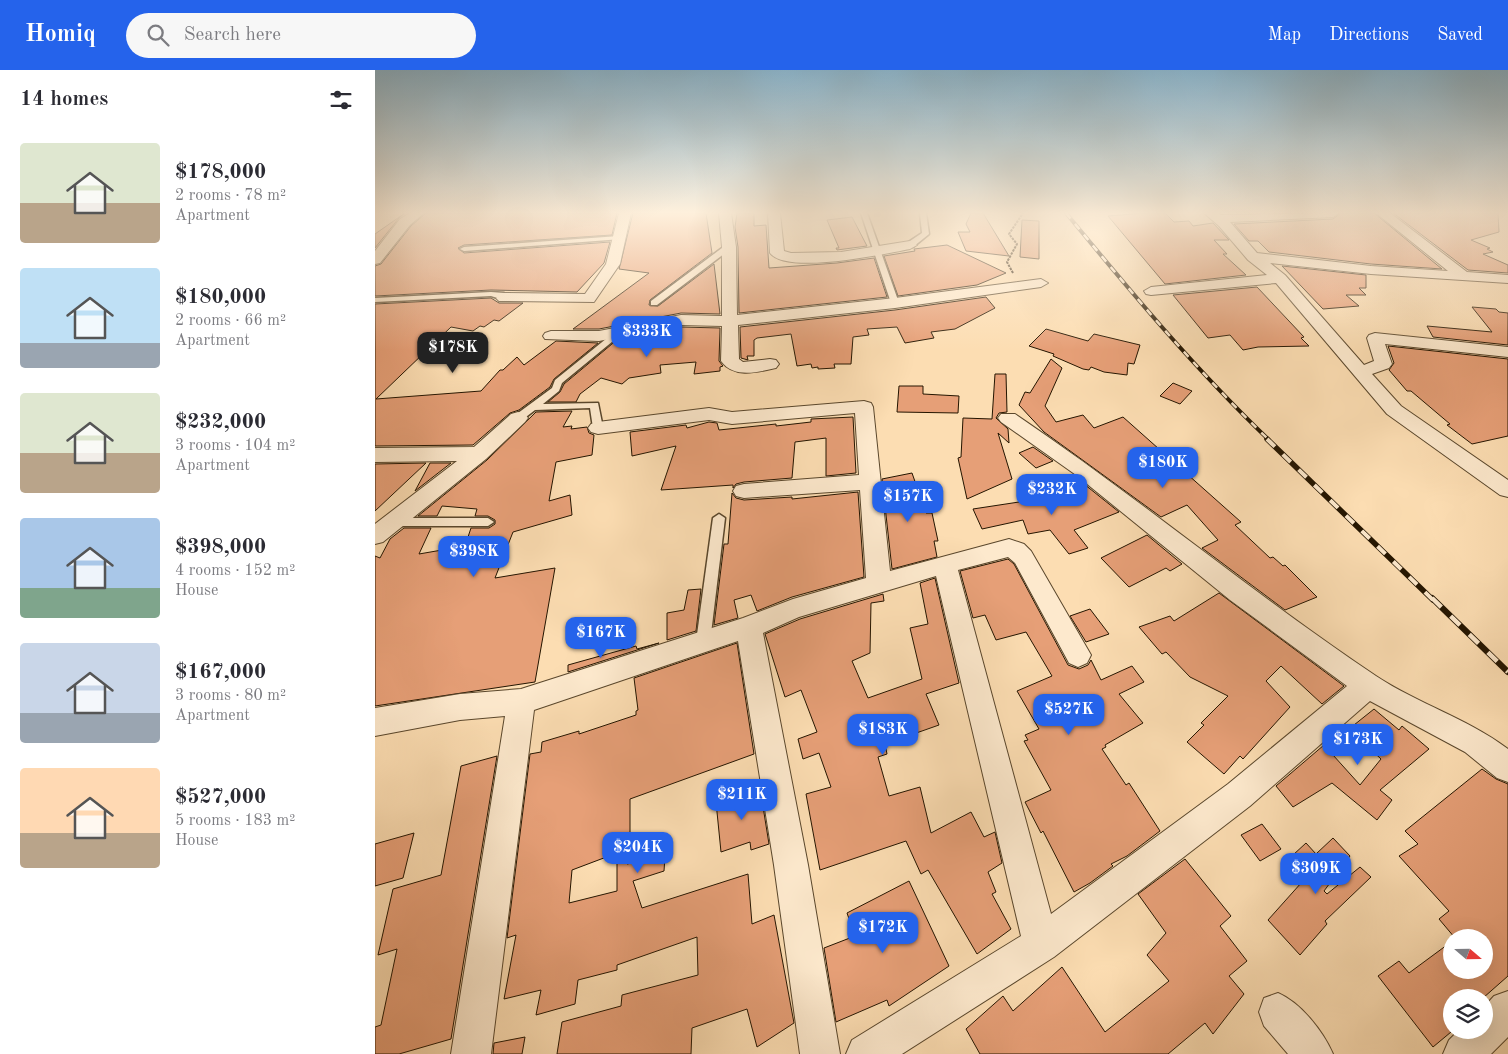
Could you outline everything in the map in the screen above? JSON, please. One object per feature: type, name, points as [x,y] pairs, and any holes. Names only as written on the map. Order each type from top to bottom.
[{"type":"street","points":[[504,298],[589,299],[613,264],[614,259]]},
{"type":"street","points":[[729,259],[730,361],[741,368],[770,364]]},
{"type":"street","points":[[794,259],[813,259]]},
{"type":"street","points":[[1254,259],[1280,278],[1394,410],[1508,490]]},
{"type":"street","points":[[1262,259],[1371,270],[1508,278]]},
{"type":"street","points":[[1443,259],[1462,274]]},
{"type":"street","points":[[1151,291],[1280,278]]},
{"type":"street","points":[[551,336],[599,336],[681,320],[729,321],[895,303],[1034,283]]},
{"type":"street","points":[[1360,372],[1383,364],[1375,338],[1508,352]]},
{"type":"street","points":[[598,428],[709,414],[732,418],[864,407],[879,584]]},
{"type":"street","points":[[375,536],[479,454],[525,413]]},
{"type":"street","points":[[1008,418],[1083,470],[1239,593],[1368,686],[1475,742],[1508,766]]},
{"type":"street","points":[[375,455],[479,454]]},
{"type":"street","points":[[744,491],[869,482]]},
{"type":"street","points":[[375,722],[461,707],[521,702],[703,642],[793,608],[945,564],[1009,548],[1016,550],[1023,557],[1077,655]]},
{"type":"street","points":[[945,564],[1041,944]]},
{"type":"street","points":[[749,626],[791,865],[820,1054]]},
{"type":"street","points":[[866,1054],[1041,944],[1239,795],[1368,686]]},
{"type":"street","points":[[471,1054],[521,702]]},
{"type":"street","points":[[1463,1054],[1508,1010]]},
{"type":"street","points":[[1278,1012],[1313,1054]]},
{"type":"lane","points":[[654,303],[713,259]]},
{"type":"lane","points":[[879,259],[895,303]]},
{"type":"lane","points":[[375,300],[491,294],[501,295],[504,298]]},
{"type":"lane","points":[[525,413],[556,389],[558,382],[620,332]]},
{"type":"lane","points":[[525,413],[595,405],[598,428]]},
{"type":"lane","points":[[703,642],[719,518]]},
{"type":"lane","points":[[394,522],[488,522]]},
{"type":"path","points":[[1009,259],[1007,262],[1016,277],[1034,283]]},
{"type":"building","points":[[385,259],[605,259],[604,263],[577,292],[491,290],[375,296],[375,266],[381,264]]},
{"type":"building","points":[[622,259],[704,259],[650,300],[649,305],[658,306],[714,264],[720,314],[681,313],[599,329],[573,329],[649,273],[619,269]]},
{"type":"building","points":[[738,259],[768,259],[769,268],[874,259],[887,297],[739,313]]},
{"type":"building","points":[[885,259],[976,259],[1006,273],[977,285],[898,296]]},
{"type":"building","points":[[1144,259],[1228,259],[1246,275],[1165,284]]},
{"type":"building","points":[[1328,259],[1430,259],[1442,269]]},
{"type":"building","points":[[1453,259],[1494,259],[1508,265],[1508,273],[1468,270]]},
{"type":"building","points":[[1282,266],[1366,275],[1366,288],[1359,288],[1366,295],[1346,295],[1359,306],[1323,309]]},
{"type":"building","points":[[1257,287],[1304,337],[1301,338],[1309,346],[1258,347],[1243,350],[1230,335],[1208,338],[1173,295]]},
{"type":"building","points":[[986,297],[995,308],[955,329],[931,332],[934,338],[905,343],[897,327],[867,329],[869,335],[853,337],[851,364],[834,364],[835,368],[812,368],[811,364],[797,366],[791,334],[757,338],[754,340],[754,356],[747,356],[748,360],[741,358],[740,327],[895,310]]},
{"type":"building","points":[[491,298],[499,303],[523,303],[499,321],[494,320],[484,327],[480,326],[473,331],[451,327],[376,399],[481,391],[500,370],[503,370],[517,357],[524,365],[556,341],[598,343],[554,379],[550,387],[519,410],[510,413],[473,445],[375,446],[375,304]]},
{"type":"building","points":[[1472,307],[1496,309],[1499,312],[1508,313],[1508,345],[1433,337],[1427,326],[1492,332]]},
{"type":"building","points":[[681,327],[720,328],[719,361],[723,366],[720,367],[720,371],[694,374],[696,362],[660,365],[661,373],[629,378],[622,384],[601,378],[580,394],[576,402],[548,402],[560,392],[564,384],[618,339]]},
{"type":"building","points":[[1046,329],[1088,341],[1094,334],[1140,345],[1134,364],[1128,363],[1127,375],[1104,372],[1091,367],[1089,370],[1083,369],[1053,356],[1054,354],[1029,346]]},
{"type":"building","points":[[1388,346],[1508,359],[1508,436],[1472,444],[1447,425],[1450,424],[1411,391],[1407,391],[1389,370],[1394,363]]},
{"type":"building","points":[[1051,359],[1062,368],[1045,406],[1056,422],[1083,415],[1094,428],[1123,417],[1241,522],[1235,525],[1270,558],[1273,557],[1283,566],[1285,565],[1317,597],[1285,610],[1202,548],[1218,540],[1187,505],[1161,517],[1044,432],[1019,405],[1025,392],[1030,393]]},
{"type":"building","points":[[995,374],[1006,374],[1007,412],[999,413],[996,418],[1008,429],[1009,443],[998,433],[1012,479],[967,499],[958,458],[961,457],[963,418],[992,419]]},
{"type":"building","points":[[1173,383],[1192,391],[1180,404],[1160,396]]},
{"type":"building","points":[[899,386],[923,386],[923,394],[959,396],[958,413],[897,412]]},
{"type":"building","points":[[572,411],[563,427],[572,426],[571,429],[587,427],[589,433],[594,435],[592,455],[556,462],[549,501],[570,495],[572,515],[513,532],[495,578],[555,568],[535,682],[375,706],[375,556],[380,558],[390,539],[404,528],[431,528],[419,554],[465,546],[471,528],[489,528],[495,524],[495,520],[488,516],[475,516],[477,509],[442,506],[437,516],[418,516],[487,460],[536,412]]},
{"type":"building","points":[[853,417],[856,473],[826,476],[826,438],[795,442],[792,478],[744,482],[736,484],[733,488],[733,485],[661,490],[676,446],[632,456],[630,432],[686,425],[687,428],[709,422],[717,423],[719,430],[811,422],[811,419]]},
{"type":"building","points":[[1033,447],[1053,461],[1036,468],[1019,453]]},
{"type":"building","points":[[426,463],[375,511],[375,464]]},
{"type":"building","points":[[430,463],[451,463],[415,491]]},
{"type":"building","points":[[912,473],[926,513],[932,513],[938,541],[934,541],[937,557],[892,569],[882,479]]},
{"type":"building","points":[[1081,484],[1084,484],[1119,512],[1074,530],[1088,548],[1069,554],[1050,530],[1028,534],[1023,520],[982,529],[973,509],[1065,495],[1084,490]]},
{"type":"building","points":[[858,492],[864,577],[792,597],[757,611],[751,595],[734,600],[738,618],[714,625],[724,544],[728,544],[732,493],[736,498],[744,500],[792,497],[792,499]]},
{"type":"building","points":[[1147,535],[1182,564],[1170,571],[1166,568],[1129,587],[1101,558]]},
{"type":"building","points":[[1008,559],[1014,564],[1068,665],[1079,669],[1088,665],[1091,660],[1101,680],[1132,666],[1144,682],[1119,694],[1143,723],[1105,745],[1106,747],[1102,749],[1126,785],[1129,783],[1160,831],[1127,856],[1111,864],[1113,866],[1090,883],[1074,892],[1043,831],[1041,833],[1025,802],[1051,790],[1024,741],[1028,740],[1025,735],[1039,729],[1017,691],[1052,676],[1026,632],[996,640],[985,615],[973,618],[960,571]]},
{"type":"building","points":[[935,578],[959,683],[926,694],[939,725],[885,744],[887,754],[878,757],[889,796],[920,787],[931,833],[971,812],[984,837],[995,832],[1002,863],[988,872],[996,892],[992,894],[1011,929],[977,954],[928,870],[921,874],[906,841],[820,870],[806,794],[831,787],[819,753],[803,759],[798,739],[817,732],[801,690],[785,697],[765,634],[800,619],[883,594],[884,601],[871,603],[870,653],[852,661],[868,698],[922,679],[910,628],[928,624],[920,583]]},
{"type":"building","points":[[701,589],[696,631],[667,640],[667,613],[684,610],[688,590]]},
{"type":"building","points":[[1219,593],[1344,686],[1322,704],[1281,666],[1266,681],[1290,707],[1243,759],[1240,756],[1224,774],[1187,742],[1204,725],[1201,723],[1228,696],[1190,677],[1166,652],[1162,654],[1139,627],[1170,616],[1174,621]]},
{"type":"building","points":[[1090,609],[1109,634],[1086,642],[1070,616]]},
{"type":"building","points":[[659,643],[568,672],[568,665],[636,646],[637,649]]},
{"type":"building","points":[[737,643],[754,754],[630,799],[630,848],[623,850],[627,864],[665,856],[664,871],[633,881],[642,908],[748,874],[752,924],[774,915],[794,1023],[757,1047],[747,1009],[692,1028],[691,1054],[557,1054],[562,1022],[621,1006],[622,995],[698,975],[697,937],[617,965],[617,970],[578,980],[575,1004],[536,1015],[541,990],[504,999],[516,935],[507,938],[530,754],[541,752],[542,742],[579,731],[579,734],[636,715],[638,710],[634,678]],"holes":[[[617,853],[617,891],[569,903],[572,870]]]},
{"type":"building","points":[[1374,709],[1399,730],[1402,726],[1429,749],[1380,790],[1392,800],[1377,820],[1332,783],[1293,807],[1276,786],[1324,745],[1360,785],[1381,759],[1349,729]]},
{"type":"building","points":[[497,756],[451,1039],[399,1054],[375,1054],[375,1027],[381,1025],[397,949],[378,955],[393,889],[441,875],[461,766]]},
{"type":"building","points":[[1482,769],[1496,779],[1508,784],[1508,976],[1493,989],[1443,989],[1443,1039],[1433,1047],[1378,976],[1399,961],[1409,973],[1443,948],[1443,979],[1493,979],[1493,929],[1447,929],[1439,919],[1449,911],[1399,856],[1418,844],[1405,831]]},
{"type":"building","points":[[760,788],[769,844],[751,850],[750,842],[721,852],[716,802]]},
{"type":"building","points":[[1262,824],[1281,849],[1260,861],[1241,835]]},
{"type":"building","points":[[414,833],[403,878],[375,886],[375,844]]},
{"type":"building","points":[[1333,838],[1350,856],[1324,891],[1327,894],[1360,867],[1371,877],[1325,921],[1327,924],[1300,955],[1268,920],[1310,873],[1293,855],[1306,843],[1316,854]]},
{"type":"building","points":[[1185,859],[1231,916],[1220,926],[1247,961],[1229,976],[1244,994],[1213,1034],[1205,1023],[1168,1054],[980,1054],[966,1029],[1003,996],[1013,1011],[1062,967],[1105,1032],[1169,981],[1147,955],[1166,933],[1138,894]]},
{"type":"building","points":[[909,881],[949,966],[889,1006],[887,1000],[836,1022],[824,948],[855,936],[847,913]]},
{"type":"building","points":[[525,1037],[522,1054],[493,1054],[494,1043]]},
{"type":"railway","points":[[1104,259],[1189,358],[1269,440]]},
{"type":"railway","points":[[1267,439],[1433,600]]},
{"type":"railway","points":[[1432,598],[1508,672]]}]
